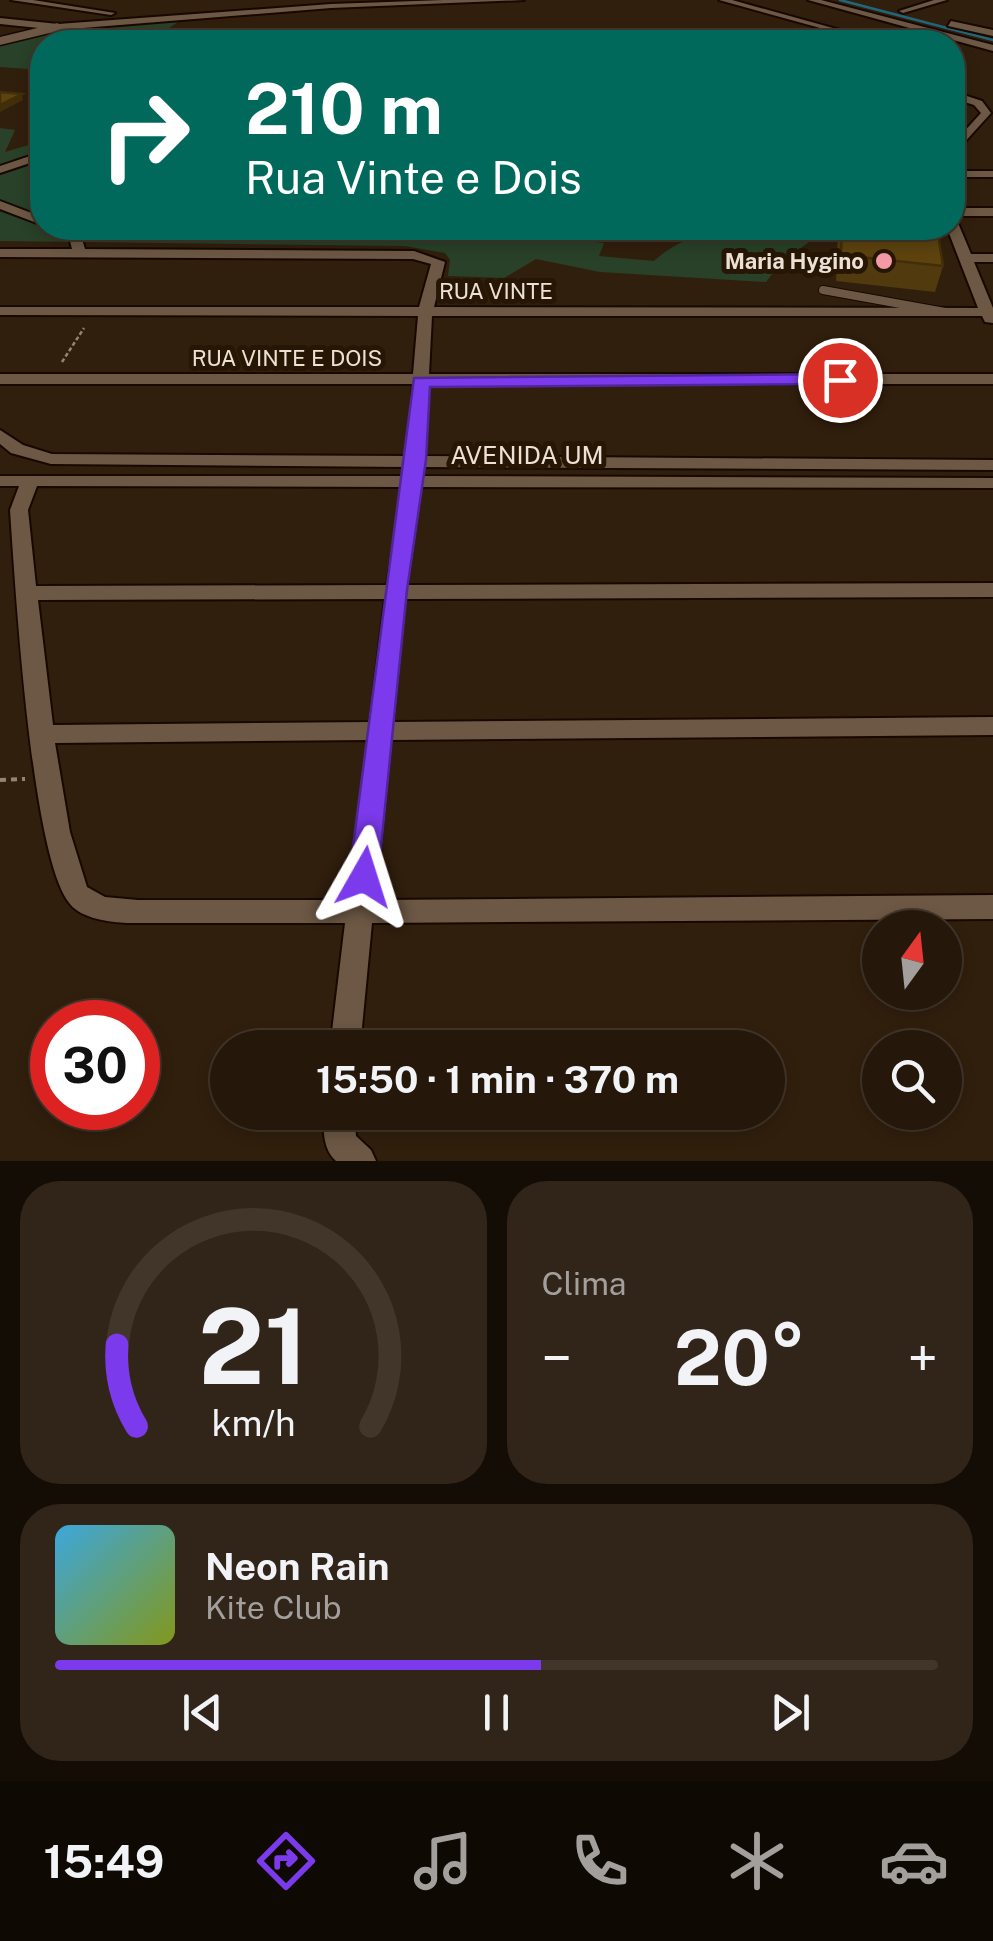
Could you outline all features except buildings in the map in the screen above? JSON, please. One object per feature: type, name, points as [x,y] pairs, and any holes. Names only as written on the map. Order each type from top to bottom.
[{"type":"street","points":[[172,0],[258,11],[281,0]]},
{"type":"street","points":[[49,30],[95,22],[350,2],[520,0]]},
{"type":"street","points":[[723,0],[834,30]]},
{"type":"street","points":[[812,0],[925,30]]},
{"type":"street","points":[[860,0],[922,16]]},
{"type":"street","points":[[903,11],[943,0]]},
{"type":"street","points":[[12,2],[152,18]]},
{"type":"street","points":[[95,22],[106,12]]},
{"type":"street","points":[[959,26],[993,17]]},
{"type":"street","points":[[0,21],[58,28]]},
{"type":"street","points":[[940,21],[993,33]]},
{"type":"street","points":[[977,30],[993,25]]},
{"type":"street","points":[[0,38],[30,34]]},
{"type":"street","points":[[965,41],[993,48]]},
{"type":"street","points":[[965,50],[981,45]]},
{"type":"street","points":[[965,98],[978,103],[986,113],[965,138]]},
{"type":"street","points":[[0,170],[30,159]]},
{"type":"street","points":[[965,174],[993,174]]},
{"type":"street","points":[[0,205],[30,216]]},
{"type":"street","points":[[965,212],[993,212]]},
{"type":"street","points":[[77,240],[79,253]]},
{"type":"street","points":[[959,240],[990,316]]},
{"type":"street","points":[[0,253],[414,255],[433,258],[439,266],[425,313],[414,470],[396,590],[347,1030]]},
{"type":"street","points":[[967,258],[993,258]]},
{"type":"street","name":"RUA VINTE","points":[[0,311],[947,312],[990,316]]},
{"type":"street","name":"RUA VINTE E DOIS","points":[[0,379],[993,379]]},
{"type":"street","points":[[0,435],[17,449],[16,458],[0,478]]},
{"type":"street","name":"AVENIDA UM","points":[[17,449],[51,459],[993,483]]},
{"type":"street","name":"AVENIDA UM","points":[[0,478],[993,464]]},
{"type":"street","points":[[32,479],[19,510],[43,734],[68,884],[78,896],[102,908],[158,914],[359,914],[993,907]]},
{"type":"street","points":[[30,593],[993,590]]},
{"type":"street","points":[[43,734],[380,728],[993,726]]},
{"type":"street","points":[[340,1130],[341,1144],[354,1157]]},
{"type":"lane","points":[[823,290],[947,312]]},
{"type":"path","points":[[52,379],[94,311]]},
{"type":"green space","points":[[185,17],[167,30],[51,30]]},
{"type":"green space","points":[[30,35],[30,69],[0,67],[0,42]]},
{"type":"green space","points":[[0,128],[15,130],[5,152],[30,145],[30,240],[578,240],[604,243],[599,256],[654,261],[688,240],[811,240],[779,265],[766,282],[600,272],[536,259],[504,278],[448,276],[450,260],[445,253],[405,246],[0,241]]},
{"type":"waterway","points":[[840,0],[955,30]]},
{"type":"waterway","points":[[965,33],[993,40]]},
{"type":"place","name":"Maria Hygino","points":[[884,261]]},
{"type":"route","points":[[364,877],[396,590],[416,460],[421,382],[840,380]]}]
